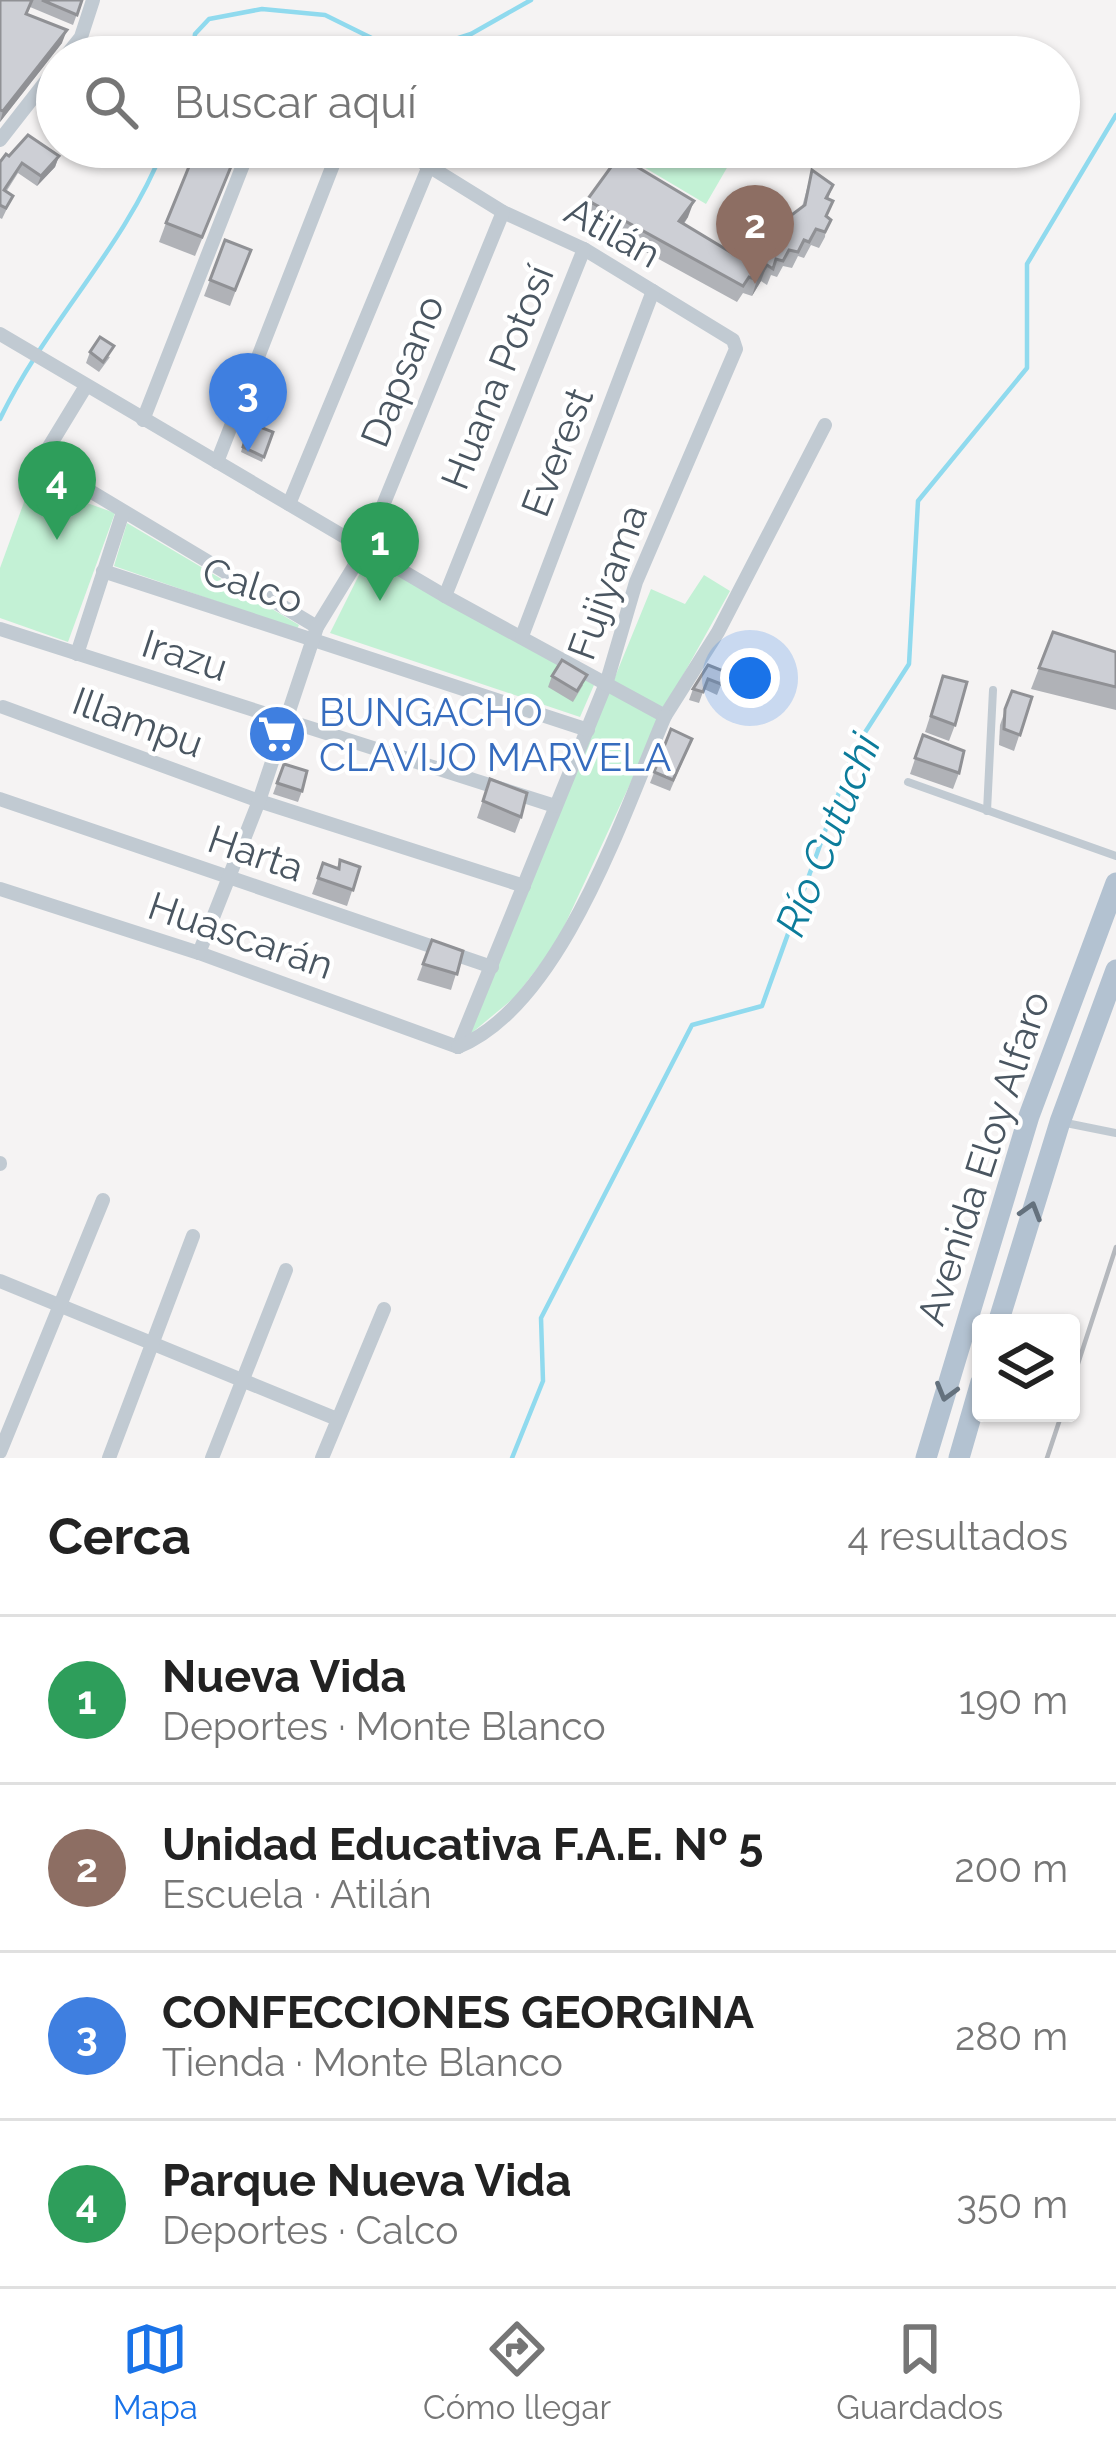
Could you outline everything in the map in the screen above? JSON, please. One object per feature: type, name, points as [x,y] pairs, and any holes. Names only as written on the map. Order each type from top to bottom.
[{"type":"main road","name":"Avenida Eloy Alfaro","points":[[926,1458],[1029,1116],[1116,883]]},
{"type":"main road","name":"Avenida Eloy Alfaro","points":[[1001,1314],[1060,1122],[1116,970]]},
{"type":"main road","name":"Avenida Eloy Alfaro","points":[[959,1458],[972,1413]]},
{"type":"street","points":[[81,36],[93,0]]},
{"type":"street","points":[[0,140],[36,94]]},
{"type":"street","points":[[143,420],[242,168]]},
{"type":"street","points":[[218,462],[332,168]]},
{"type":"street","points":[[289,504],[428,168]]},
{"type":"street","name":"Atilán","points":[[432,168],[503,212],[584,249],[733,340]]},
{"type":"street","name":"Dapsano","points":[[199,952],[260,801],[316,634],[366,547],[503,212]]},
{"type":"street","name":"Huana Potosí","points":[[445,596],[584,249]]},
{"type":"street","name":"Everest","points":[[522,636],[653,290]]},
{"type":"street","points":[[0,334],[445,596],[665,716]]},
{"type":"street","name":"Fujiyama","points":[[458,1047],[607,681],[636,582],[734,361],[733,340]]},
{"type":"street","points":[[86,386],[44,454],[45,464],[316,634]]},
{"type":"street","points":[[458,1047],[480,1039],[573,929],[665,716],[718,632],[825,424]]},
{"type":"street","points":[[77,654],[123,512]]},
{"type":"street","name":"Calco","points":[[104,571],[316,634],[588,730]]},
{"type":"street","name":"Irazu","points":[[0,629],[556,806]]},
{"type":"street","name":"Illampu","points":[[3,707],[260,801],[524,886]]},
{"type":"street","name":"Harta","points":[[0,800],[492,968]]},
{"type":"street","name":"Huascarán","points":[[0,890],[199,952],[458,1047]]},
{"type":"street","points":[[0,1452],[103,1200]]},
{"type":"street","points":[[109,1458],[193,1237]]},
{"type":"street","points":[[212,1458],[286,1270]]},
{"type":"street","points":[[0,1282],[337,1419]]},
{"type":"street","points":[[322,1458],[384,1309]]},
{"type":"lane","points":[[987,811],[992,690]]},
{"type":"lane","points":[[908,782],[1116,856]]},
{"type":"lane","points":[[1060,1122],[1116,1133]]},
{"type":"green space","points":[[645,168],[727,168],[706,204]]},
{"type":"green space","points":[[31,483],[115,513],[68,642],[0,618],[0,568]]},
{"type":"green space","points":[[127,523],[299,625],[297,629],[114,566]]},
{"type":"green space","points":[[368,557],[594,685],[580,717],[330,633]]},
{"type":"green space","points":[[704,575],[730,591],[667,704],[556,944],[515,997],[468,1036],[651,589],[685,604]]},
{"type":"building","points":[[0,0],[32,0],[26,14],[67,30],[62,36],[36,36],[36,69],[0,110]]},
{"type":"building","points":[[42,0],[82,0],[77,15]]},
{"type":"building","points":[[28,135],[36,140],[36,168],[48,168],[41,176],[22,163],[4,190],[13,196],[6,208],[0,205],[0,162]]},
{"type":"building","points":[[188,168],[230,168],[202,237],[166,223]]},
{"type":"building","points":[[610,168],[639,168],[694,201],[679,221],[737,256],[805,205],[812,170],[833,185],[826,198],[833,201],[825,232],[816,229],[798,252],[789,250],[783,261],[776,259],[773,269],[767,265],[757,280],[749,277],[743,286],[587,200]]},
{"type":"building","points":[[225,240],[251,250],[235,290],[210,280]]},
{"type":"building","points":[[100,337],[114,346],[103,362],[90,352]]},
{"type":"building","points":[[250,423],[273,432],[264,457],[243,447]]},
{"type":"building","points":[[1053,632],[1116,652],[1116,687],[1039,668]]},
{"type":"building","points":[[562,660],[587,675],[577,691],[552,676]]},
{"type":"building","points":[[708,665],[726,672],[721,684],[708,679],[703,692],[693,689]]},
{"type":"building","points":[[943,676],[967,682],[955,725],[931,716]]},
{"type":"building","points":[[1012,691],[1032,697],[1020,735],[1004,729]]},
{"type":"building","points":[[671,729],[692,739],[673,780],[654,772]]},
{"type":"building","points":[[923,735],[964,751],[959,773],[915,758]]},
{"type":"building","points":[[284,764],[307,771],[302,791],[277,783]]},
{"type":"building","points":[[490,779],[527,793],[521,817],[483,801]]},
{"type":"building","points":[[340,860],[360,867],[353,890],[318,878],[323,863],[339,869]]},
{"type":"building","points":[[432,940],[463,951],[457,974],[423,964]]},
{"type":"waterway","points":[[465,36],[531,0]]},
{"type":"waterway","points":[[195,36],[209,19],[262,9],[325,15],[368,36]]},
{"type":"waterway","name":"Río Cutuchi","points":[[512,1458],[543,1381],[541,1318],[692,1025],[762,1006],[855,748],[909,664],[918,501],[1027,368],[1027,264],[1116,115]]},
{"type":"waterway","points":[[0,419],[155,168]]},
{"type":"railway","points":[[1080,1357],[1116,1247]]},
{"type":"railway","points":[[1047,1458],[1059,1422]]},
{"type":"place","name":"Unidad Educativa F.A.E. Nº 5","points":[[755,284]]},
{"type":"place","name":"CONFECCIONES GEORGINA","points":[[248,452]]},
{"type":"place","name":"Parque Nueva Vida","points":[[57,540]]},
{"type":"place","name":"Nueva Vida","points":[[380,601]]},
{"type":"place","name":"BUNGACHO CLAVIJO MARVELA","points":[[277,734]]}]
